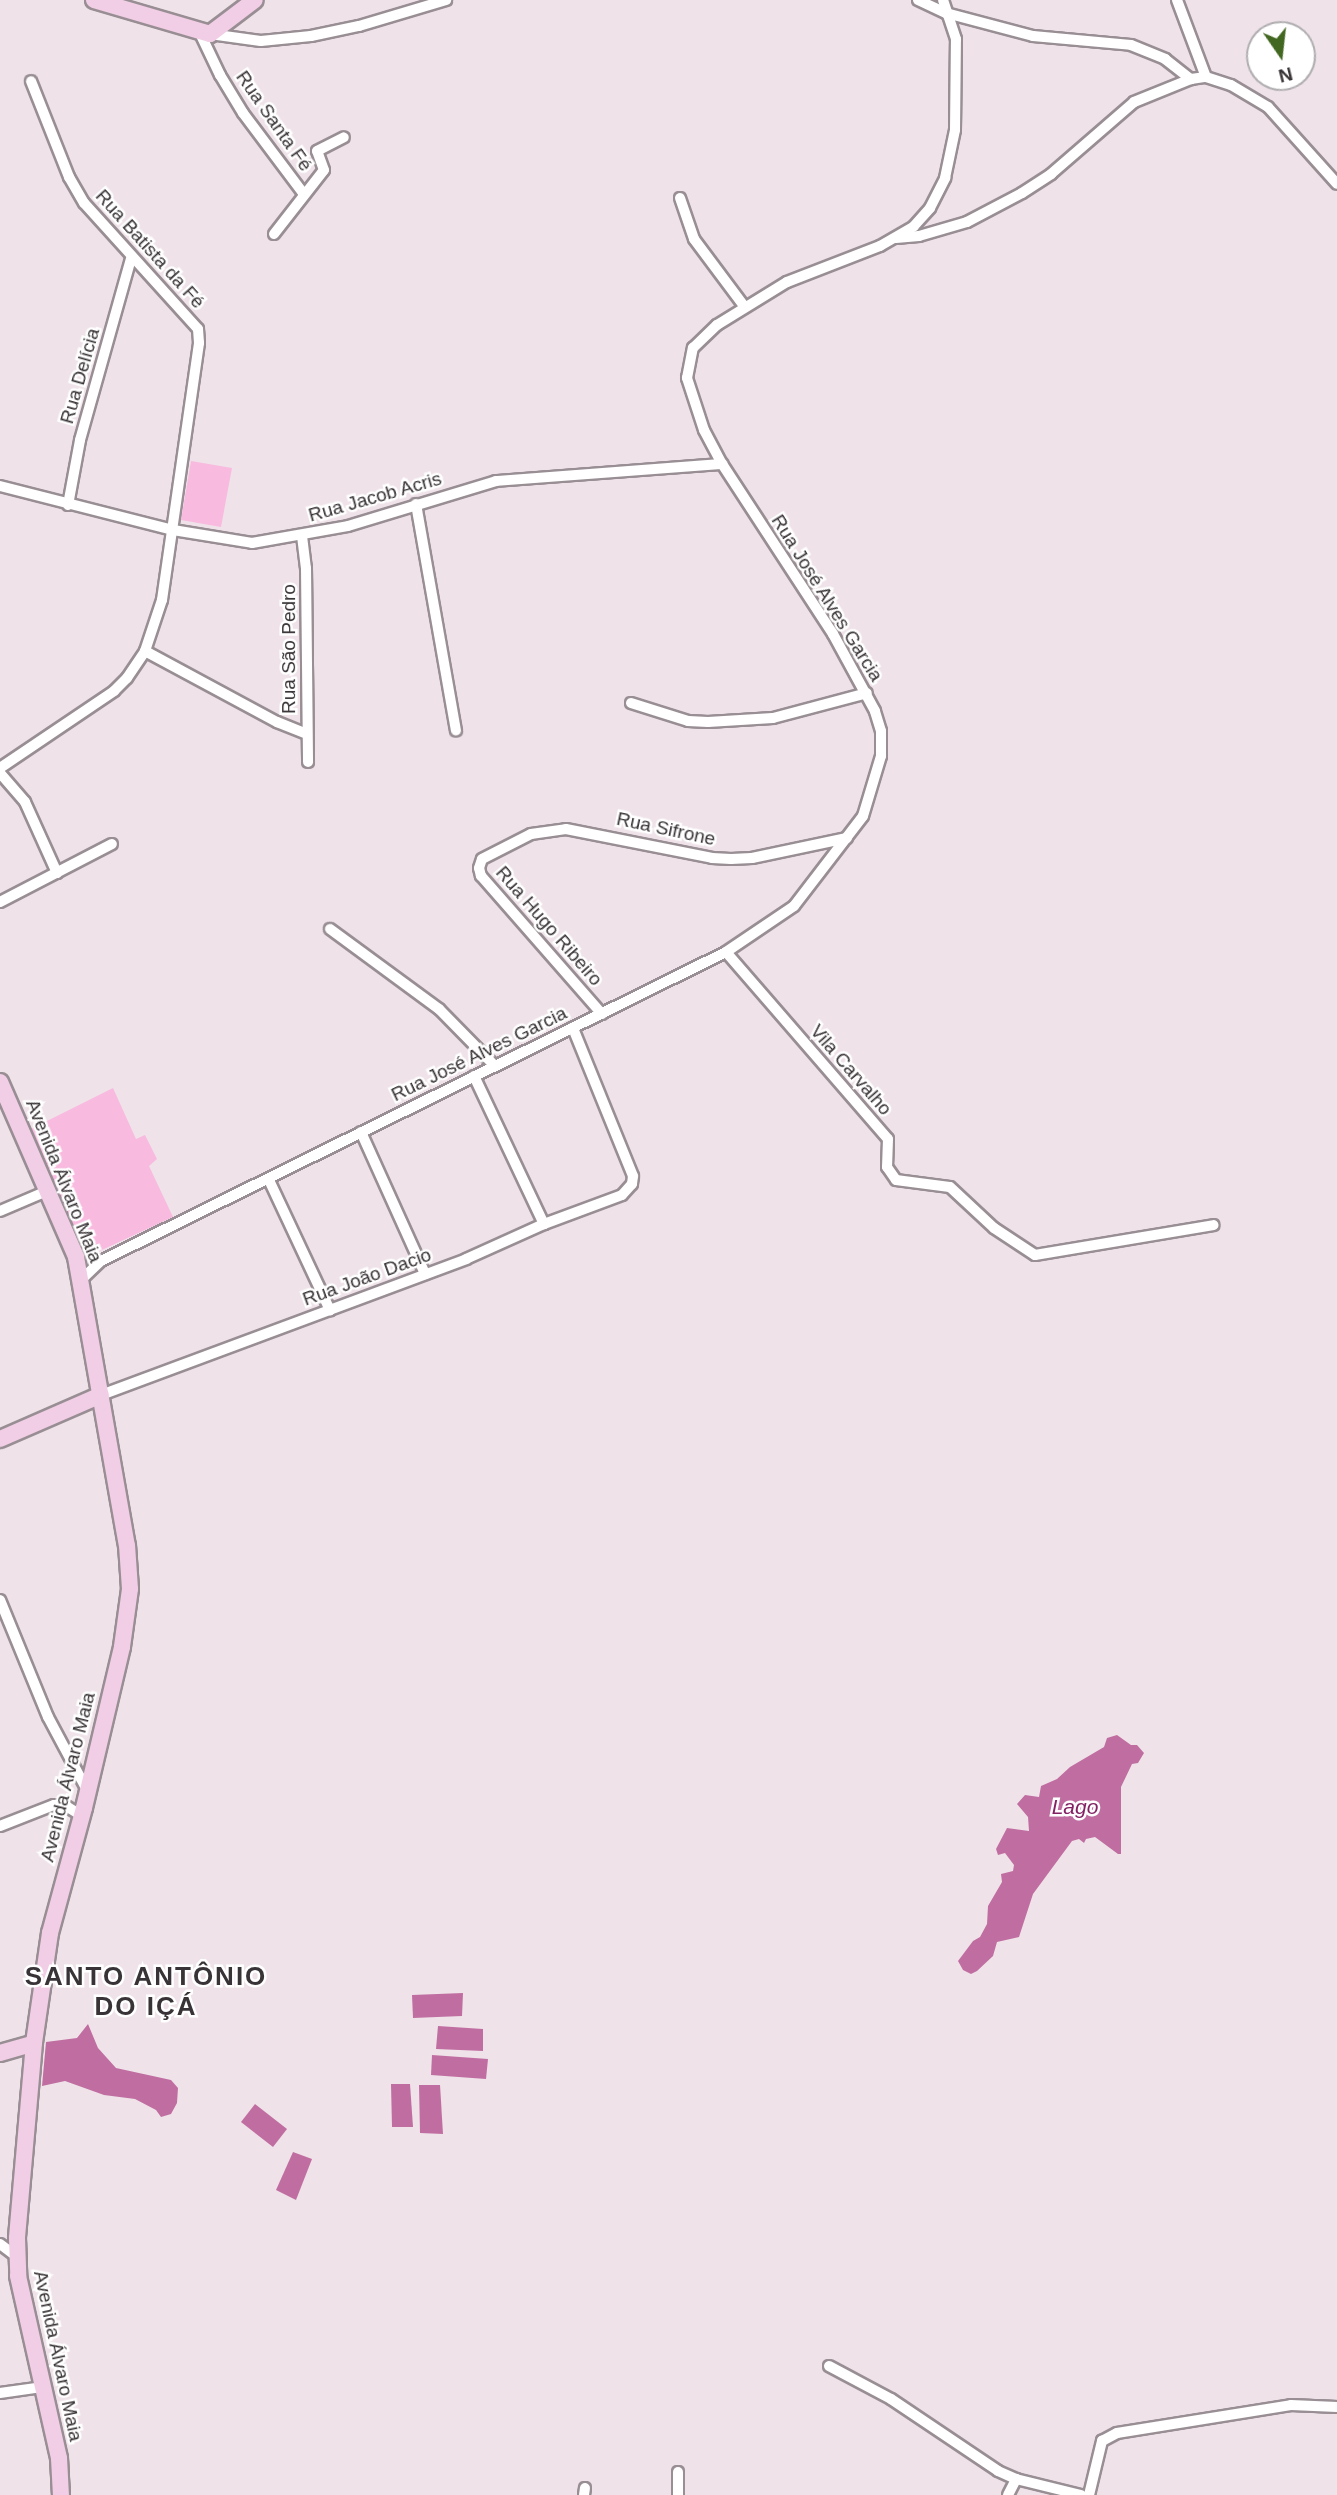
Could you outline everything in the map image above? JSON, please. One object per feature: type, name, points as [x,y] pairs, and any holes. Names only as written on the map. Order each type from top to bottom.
[{"type":"street","points":[[94,0],[205,32],[261,41],[311,36],[359,26],[446,0]]},
{"type":"street","points":[[205,32],[255,0]]},
{"type":"street","points":[[918,0],[946,13],[1033,36],[1061,41],[1106,42],[1139,48],[1165,59],[1191,79]]},
{"type":"street","name":"Rua José Alves Garcia","points":[[81,1280],[101,1261],[726,952],[794,906],[847,838],[869,803],[881,756],[881,731],[867,693],[833,634],[722,464],[704,430],[690,392],[690,359],[698,340],[744,306],[787,282],[880,246],[914,226],[930,208],[945,178],[955,130],[956,39],[943,0]]},
{"type":"street","points":[[1177,0],[1206,77]]},
{"type":"street","name":"Rua Santa Fé","points":[[205,32],[207,51],[243,113],[303,193]]},
{"type":"street","points":[[894,238],[919,236],[967,222],[1023,193],[1051,174],[1134,103],[1191,79],[1206,77],[1252,95],[1268,107],[1337,184]]},
{"type":"street","name":"Rua Batista da Fé","points":[[0,768],[114,691],[127,678],[145,651],[162,600],[199,335],[198,329],[131,259],[84,203],[69,177],[31,81]]},
{"type":"street","points":[[274,234],[303,193],[324,170],[317,151],[344,137]]},
{"type":"street","points":[[680,198],[694,239],[744,306]]},
{"type":"street","name":"Rua Delícia","points":[[68,505],[80,440],[131,259]]},
{"type":"street","name":"Rua Jacob Acris","points":[[0,486],[173,530],[240,543],[268,542],[348,526],[496,481],[722,464]]},
{"type":"street","points":[[416,504],[456,731]]},
{"type":"street","name":"Rua São Pedro","points":[[302,536],[306,568],[308,762]]},
{"type":"street","points":[[145,651],[276,722],[307,734]]},
{"type":"street","points":[[631,703],[688,721],[719,722],[784,716],[867,693]]},
{"type":"street","points":[[0,773],[25,802],[57,873]]},
{"type":"street","name":"Rua Sifrone","points":[[482,859],[531,834],[566,829],[730,859],[752,858],[847,838]]},
{"type":"street","points":[[0,902],[112,844]]},
{"type":"street","name":"Rua Hugo Ribeiro","points":[[482,859],[479,868],[481,876],[602,1014]]},
{"type":"street","points":[[330,929],[439,1009],[494,1065]]},
{"type":"street","name":"Vila Carvalho","points":[[726,952],[888,1139],[887,1167],[895,1180],[950,1187],[994,1228],[1035,1255],[1214,1225]]},
{"type":"street","name":"Rua João Dacio","points":[[101,1395],[425,1274],[544,1224],[622,1195],[628,1190],[633,1176],[573,1028]]},
{"type":"street","points":[[474,1076],[544,1224]]},
{"type":"street","name":"Avenida Álvaro Maia","points":[[0,1082],[76,1257],[127,1545],[130,1589],[122,1647],[82,1816],[50,1933],[33,2043],[16,2256],[59,2458],[61,2495]]},
{"type":"street","points":[[361,1132],[425,1274]]},
{"type":"street","points":[[269,1180],[330,1310]]},
{"type":"street","points":[[0,1211],[47,1191]]},
{"type":"street","points":[[76,1257],[101,1261]]},
{"type":"street","points":[[0,1438],[101,1395]]},
{"type":"street","points":[[0,1600],[48,1717],[88,1792]]},
{"type":"street","points":[[0,1826],[54,1805],[66,1806],[82,1816]]},
{"type":"street","points":[[0,2053],[33,2043]]},
{"type":"street","points":[[0,2244],[16,2256]]},
{"type":"street","points":[[829,2366],[891,2399],[998,2471],[1016,2479],[1081,2495]]},
{"type":"street","points":[[0,2393],[42,2386]]},
{"type":"street","points":[[1090,2495],[1102,2441],[1117,2433],[1291,2405],[1337,2407]]},
{"type":"street","points":[[677,2473],[678,2495]]},
{"type":"street","points":[[1007,2495],[1016,2479]]},
{"type":"shaded area","points":[[191,461],[232,468],[221,527],[181,520]]},
{"type":"shaded area","points":[[113,1088],[136,1139],[145,1135],[157,1159],[149,1166],[173,1217],[91,1255],[84,1255],[27,1131]]},
{"type":"water","name":"Lago","points":[[1117,1735],[1131,1745],[1137,1745],[1144,1753],[1138,1763],[1132,1764],[1121,1787],[1121,1854],[1095,1837],[1086,1839],[1084,1843],[1079,1839],[1072,1841],[1033,1894],[1019,1937],[997,1942],[993,1956],[977,1971],[971,1974],[963,1970],[958,1961],[973,1941],[980,1937],[987,1924],[988,1906],[1002,1882],[1001,1874],[1013,1871],[1014,1865],[1005,1853],[998,1855],[996,1849],[1007,1828],[1029,1831],[1028,1817],[1017,1804],[1025,1795],[1039,1797],[1041,1786],[1057,1779],[1070,1767],[1104,1747],[1107,1738]]},
{"type":"water","points":[[463,1993],[462,2016],[413,2018],[412,1995]]},
{"type":"water","points":[[88,2024],[98,2048],[116,2068],[171,2080],[178,2088],[177,2103],[171,2114],[161,2117],[156,2110],[135,2099],[104,2095],[65,2081],[42,2086],[46,2042],[77,2038]]},
{"type":"water","points":[[438,2026],[483,2029],[483,2051],[436,2049]]},
{"type":"water","points":[[432,2055],[488,2059],[486,2079],[431,2075]]},
{"type":"water","points":[[391,2084],[410,2084],[413,2127],[392,2127]]},
{"type":"water","points":[[419,2085],[440,2085],[443,2134],[420,2133]]},
{"type":"water","points":[[255,2104],[287,2129],[273,2147],[241,2122]]},
{"type":"water","points":[[293,2152],[312,2159],[296,2200],[276,2190]]},
{"type":"district","name":"SANTO ANTÔNIO DO IÇÁ","points":[[146,1992]]}]
